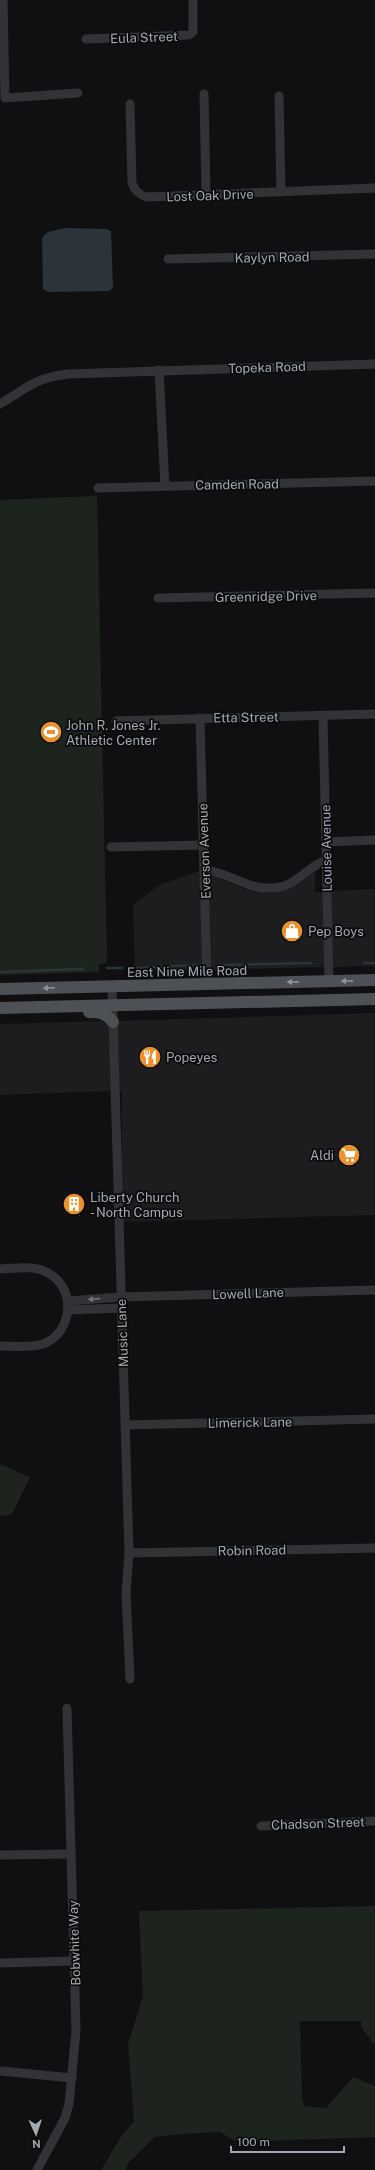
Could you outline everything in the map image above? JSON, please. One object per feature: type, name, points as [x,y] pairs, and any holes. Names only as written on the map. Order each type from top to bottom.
[{"type":"main road","name":"East Nine Mile Road","points":[[0,990],[375,980]]},
{"type":"main road","points":[[274,1001],[295,995],[315,994],[321,991],[330,981]]},
{"type":"main road","points":[[112,1005],[118,996],[128,992],[196,990],[208,984]]},
{"type":"main road","points":[[0,1008],[375,999]]},
{"type":"main road","points":[[290,1001],[309,1006],[375,1005]]},
{"type":"main road","points":[[143,1004],[158,1010],[252,1008],[259,1011]]},
{"type":"main road","points":[[19,1007],[48,1013],[100,1012],[108,1016],[113,1022]]},
{"type":"street","points":[[3,0],[5,98],[78,93]]},
{"type":"street","name":"Eula Street","points":[[86,39],[189,35],[193,32],[192,0]]},
{"type":"street","points":[[204,94],[206,195]]},
{"type":"street","points":[[278,96],[281,192]]},
{"type":"street","name":"Lost Oak Drive","points":[[130,104],[132,183],[137,193],[147,198],[375,188]]},
{"type":"street","name":"Kaylyn Road","points":[[168,259],[375,254]]},
{"type":"street","name":"Topeka Road","points":[[0,404],[30,383],[49,376],[160,370],[375,364]]},
{"type":"street","points":[[160,370],[165,486]]},
{"type":"street","name":"Camden Road","points":[[98,488],[375,480]]},
{"type":"street","name":"Greenridge Drive","points":[[158,598],[375,593]]},
{"type":"street","name":"Etta Street","points":[[116,721],[375,714]]},
{"type":"street","name":"Louise Avenue","points":[[323,716],[330,981]]},
{"type":"street","name":"Everson Avenue","points":[[200,718],[208,984]]},
{"type":"street","points":[[326,842],[375,840]]},
{"type":"street","points":[[111,847],[203,845]]},
{"type":"street","points":[[204,870],[212,870],[254,887],[274,888],[297,880],[316,864],[327,861]]},
{"type":"street","name":"Music Lane","points":[[112,986],[129,1553],[126,1593],[130,1679]]},
{"type":"street","points":[[0,1268],[34,1268],[50,1273],[62,1286],[68,1305],[61,1330],[50,1340],[35,1346],[0,1346]]},
{"type":"street","name":"Lowell Lane","points":[[68,1305],[121,1297],[375,1290]]},
{"type":"street","points":[[68,1305],[121,1308]]},
{"type":"street","name":"Limerick Lane","points":[[125,1425],[375,1419]]},
{"type":"street","name":"Robin Road","points":[[129,1553],[375,1548]]},
{"type":"street","name":"Bobwhite Way","points":[[37,2170],[65,2118],[69,2104],[76,2031],[67,1708]]},
{"type":"street","name":"Chadson Street","points":[[261,1826],[375,1821]]},
{"type":"street","points":[[0,1855],[71,1854]]},
{"type":"street","points":[[0,1963],[75,1961]]},
{"type":"street","points":[[1,2070],[72,2078]]},
{"type":"shaded area","points":[[66,228],[106,229],[111,231],[113,288],[109,291],[49,292],[43,289],[42,238],[48,232]]},
{"type":"shaded area","name":"John R. Jones Jr. Athletic Center","points":[[97,496],[107,963],[99,964],[99,972],[0,975],[0,500]]},
{"type":"shaded area","points":[[200,871],[203,970],[135,971],[133,905],[159,885]]},
{"type":"shaded area","points":[[315,871],[315,892],[324,892],[325,967],[211,970],[208,874],[244,889],[265,893],[287,889],[299,884]]},
{"type":"shaded area","points":[[375,889],[375,966],[333,967],[331,891]]},
{"type":"shaded area","points":[[375,1013],[375,1215],[122,1222],[122,1091],[119,1091],[117,1021]]},
{"type":"shaded area","points":[[109,1021],[111,1091],[0,1095],[0,1024]]},
{"type":"shaded area","points":[[0,1464],[30,1477],[12,1514],[0,1516]]},
{"type":"shaded area","points":[[375,1906],[375,2045],[361,2027],[361,2021],[300,2021],[302,2096],[304,2106],[326,2108],[353,2077],[375,2086],[375,2137],[237,2142],[220,2132],[155,2137],[128,2163],[126,2170],[101,2170],[121,2137],[134,2121],[128,2044],[143,1996],[139,1911]]},
{"type":"waterway","points":[[219,965],[311,963]]},
{"type":"waterway","points":[[364,963],[375,963]]},
{"type":"waterway","points":[[137,968],[198,965]]},
{"type":"waterway","points":[[107,968],[122,968]]},
{"type":"waterway","points":[[0,972],[83,969]]},
{"type":"place","name":"John R. Jones Jr. Athletic Center","points":[[51,732]]},
{"type":"place","name":"Pep Boys","points":[[292,931]]},
{"type":"place","name":"Popeyes","points":[[150,1057]]},
{"type":"place","name":"Aldi","points":[[349,1155]]},
{"type":"place","name":"Liberty Church - North Campus","points":[[74,1204]]}]
